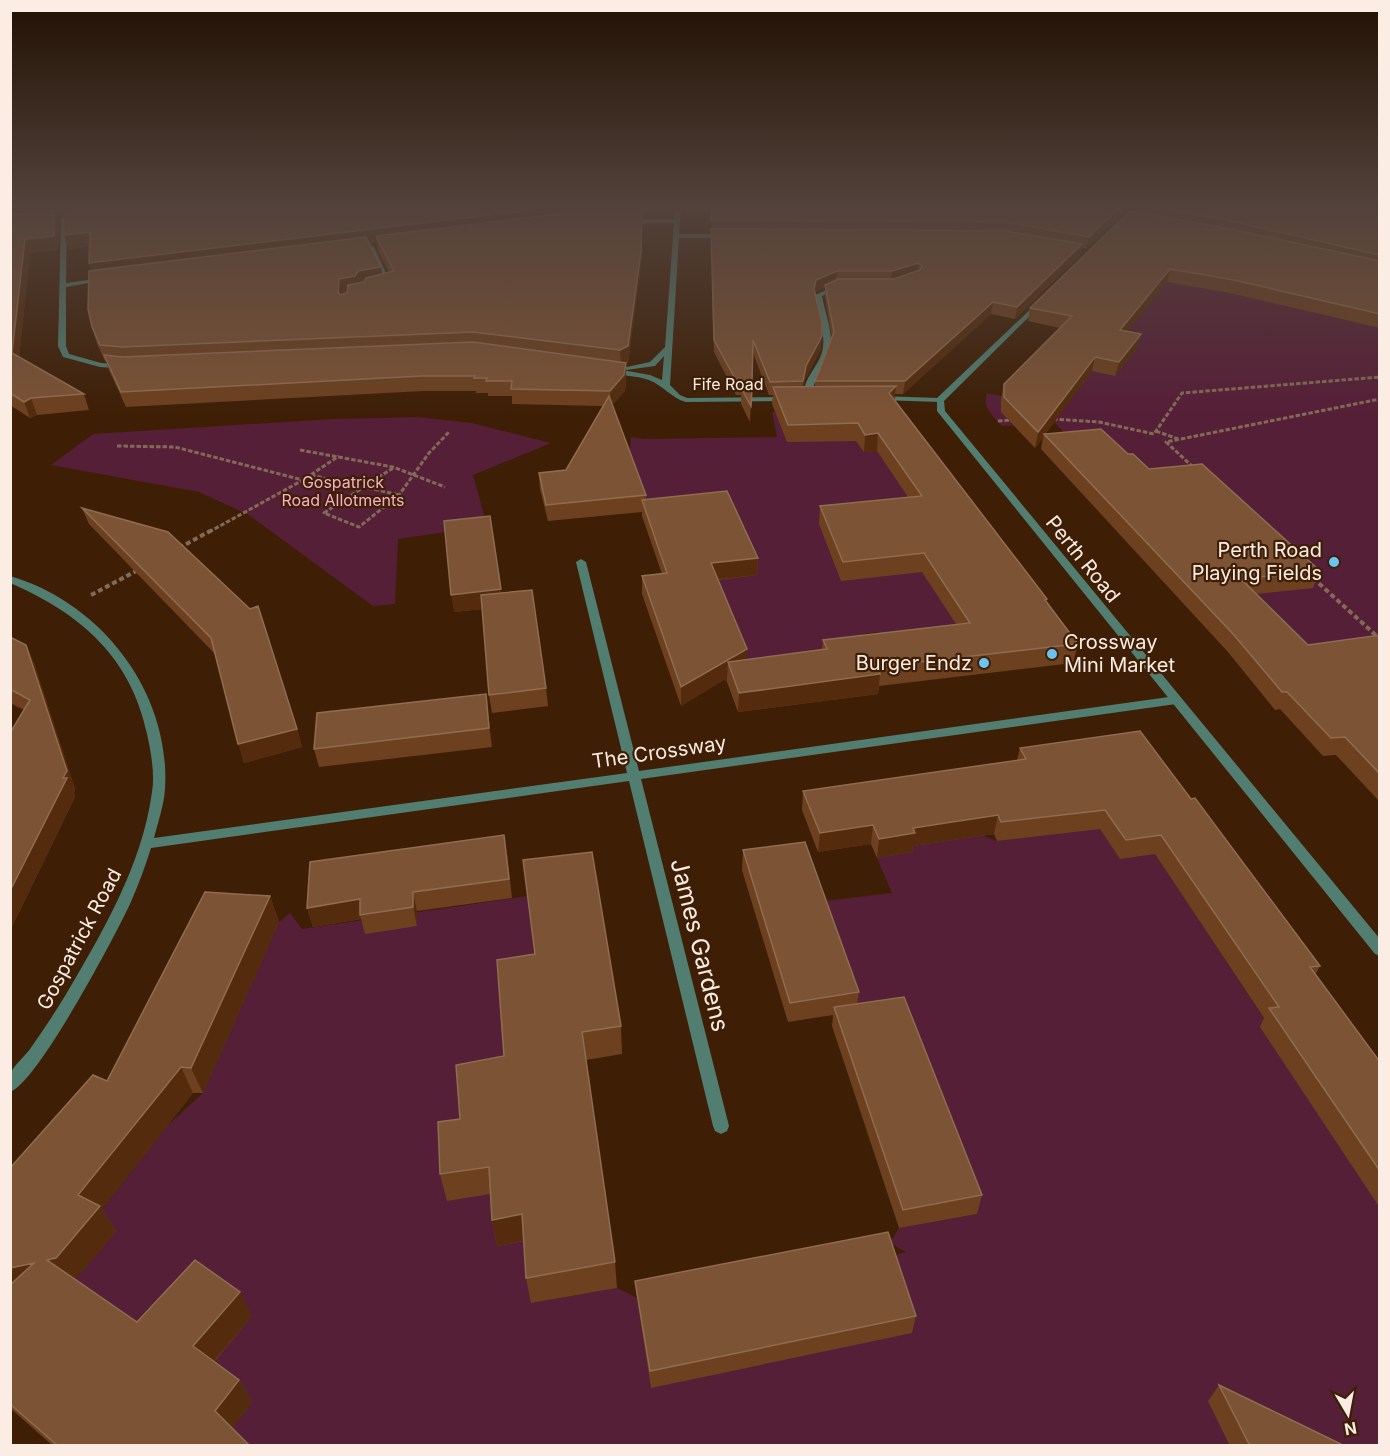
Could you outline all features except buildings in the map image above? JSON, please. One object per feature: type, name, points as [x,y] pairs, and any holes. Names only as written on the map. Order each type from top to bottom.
[{"type":"street","points":[[63,276],[62,346],[66,355],[100,365],[138,367]]},
{"type":"street","points":[[382,286],[391,285],[386,276]]},
{"type":"street","points":[[666,385],[673,276]]},
{"type":"street","points":[[63,285],[110,279]]},
{"type":"street","points":[[808,399],[809,381],[827,348],[818,295],[836,287],[847,287]]},
{"type":"street","points":[[868,398],[940,400],[1051,292]]},
{"type":"street","name":"Fife Road","points":[[669,347],[652,364],[628,368],[598,368],[650,377],[666,385],[677,397],[686,399],[820,399]]},
{"type":"street","name":"Perth Road","points":[[940,400],[941,411],[950,424],[1380,950]]},
{"type":"street","name":"James Gardens","points":[[581,562],[721,1126]]},
{"type":"street","name":"Gospatrick Road","points":[[10,579],[57,600],[111,644],[131,670],[147,705],[157,747],[159,788],[147,844],[124,903],[57,1023],[10,1085]]},
{"type":"street","name":"The Crossway","points":[[147,844],[1176,700]]},
{"type":"path","points":[[1045,419],[1079,420],[1117,425],[1154,434],[1182,393],[1380,377]]},
{"type":"path","points":[[1200,473],[1166,442],[1380,399]]},
{"type":"path","points":[[998,421],[1016,420]]},
{"type":"path","points":[[1156,431],[1179,440]]},
{"type":"path","points":[[393,468],[324,513],[359,527],[399,495],[414,473],[449,432]]},
{"type":"path","points":[[117,446],[175,447],[303,480]]},
{"type":"path","points":[[300,450],[339,456],[414,473],[445,487]]},
{"type":"path","points":[[174,550],[303,480],[339,456]]},
{"type":"path","points":[[311,475],[399,495]]},
{"type":"path","points":[[67,608],[144,567]]},
{"type":"path","points":[[1311,576],[1380,639]]},
{"type":"green space","points":[[1148,279],[1379,298],[1379,794],[1374,754],[1055,423],[1002,426],[987,407],[987,393],[1064,409]]},
{"type":"green space","points":[[888,410],[864,452],[877,451],[921,513],[967,642],[884,642],[877,632],[863,634],[866,641],[727,682],[721,678],[645,509],[627,484],[631,437],[643,439],[777,437],[772,412]]},
{"type":"green space","name":"Gospatrick Road Allotments","points":[[418,417],[471,423],[551,443],[473,475],[487,526],[398,539],[395,604],[373,606],[249,515],[199,492],[51,465],[93,434],[334,419]]},
{"type":"green space","points":[[1098,824],[1155,854],[1379,1192],[1379,1445],[242,1445],[229,1433],[207,1369],[252,1316],[152,1345],[46,1288],[94,1220],[168,1125],[203,1093],[279,922],[290,913],[302,929],[528,896],[538,982],[506,1045],[495,1193],[527,1240],[531,1303],[617,1288],[637,1298],[651,1387],[887,1257],[906,1252],[890,1243],[899,1228],[976,1214],[861,1022],[817,902],[892,893],[871,844],[982,835],[997,841]]},
{"type":"place","name":"Perth Road Playing Fields","points":[[1334,562]]},
{"type":"place","name":"Crossway Mini Market","points":[[1052,654]]},
{"type":"place","name":"Burger Endz","points":[[984,663]]}]
